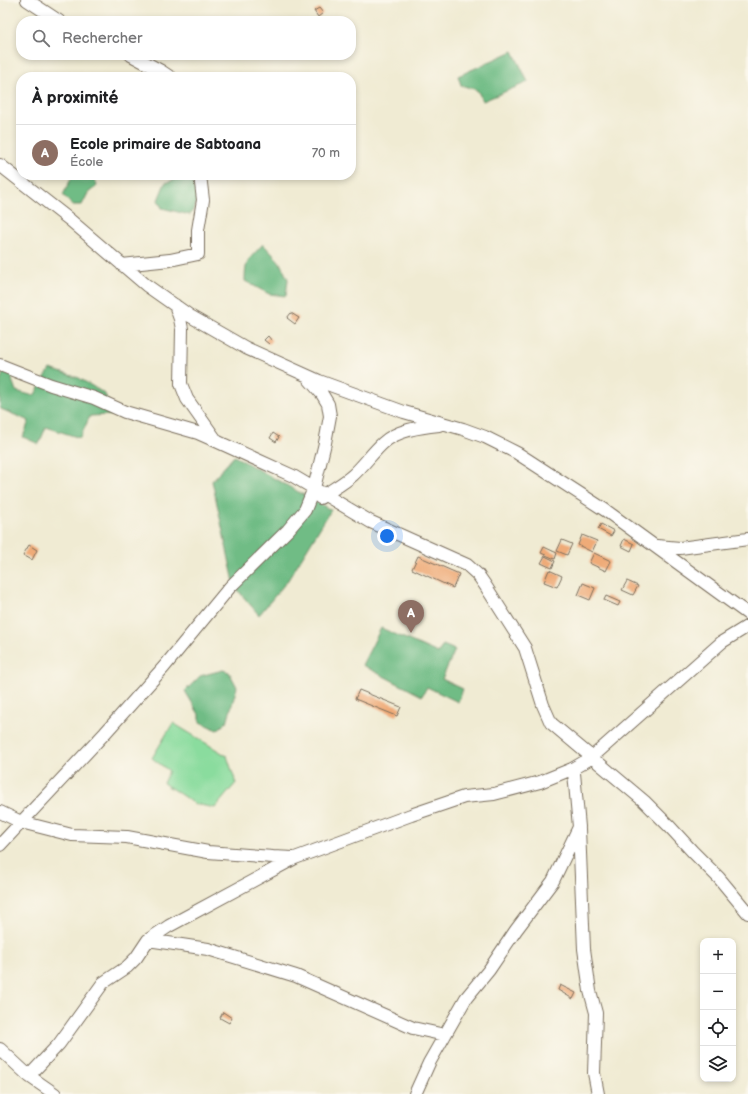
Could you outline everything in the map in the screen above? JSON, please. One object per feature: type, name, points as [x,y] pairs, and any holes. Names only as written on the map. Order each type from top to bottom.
[{"type":"street","points":[[27,0],[51,16]]},
{"type":"street","points":[[140,60],[162,72]]},
{"type":"street","points":[[0,165],[16,178]]},
{"type":"street","points":[[19,180],[70,220],[146,285],[190,316],[246,348],[319,381],[404,412],[485,437],[517,452],[605,510],[748,614]]},
{"type":"street","points":[[122,265],[175,259],[198,254],[198,230],[203,200],[201,180]]},
{"type":"street","points":[[175,305],[182,329],[182,384],[187,399],[216,440]]},
{"type":"street","points":[[0,365],[51,385],[94,398],[125,412],[198,433],[216,440],[293,476],[371,522],[467,565],[478,575],[525,648],[543,705],[551,723],[644,801],[719,878],[748,913]]},
{"type":"street","points":[[304,374],[322,394],[328,404],[330,416],[326,443],[314,488],[305,510]]},
{"type":"street","points":[[0,845],[105,733],[164,667],[230,587],[288,530],[305,510],[348,480],[366,463],[383,443],[391,437],[413,429],[444,424]]},
{"type":"street","points":[[656,546],[680,548],[748,539]]},
{"type":"street","points":[[29,1076],[59,1044],[103,983],[127,967],[136,958],[148,940],[169,926],[295,858],[464,797],[494,794],[540,782],[572,769],[592,758],[722,642],[748,626]]},
{"type":"street","points":[[572,769],[574,773],[579,827],[584,949],[590,991],[596,1012],[594,1073],[598,1094]]},
{"type":"street","points":[[0,812],[21,822],[72,835],[127,836],[208,852],[295,858]]},
{"type":"street","points":[[415,1094],[429,1063],[466,998],[489,970],[516,930],[553,882],[579,827]]},
{"type":"street","points":[[148,940],[208,949],[296,976],[413,1028],[445,1035]]},
{"type":"street","points":[[0,1049],[29,1076],[55,1094]]},
{"type":"green space","points":[[513,51],[528,82],[483,101],[477,90],[461,85],[458,76]]},
{"type":"green space","points":[[70,180],[95,180],[97,186],[88,193],[82,205],[72,205],[63,195]]},
{"type":"green space","points":[[175,180],[196,180],[199,199],[190,215],[162,208],[158,200],[165,183]]},
{"type":"green space","points":[[263,244],[279,261],[288,279],[286,296],[269,294],[245,281],[247,264],[251,257]]},
{"type":"green space","points":[[5,368],[14,372],[12,380],[16,391],[34,396],[50,369],[79,378],[105,394],[112,415],[90,416],[80,438],[46,427],[39,444],[23,437],[29,421],[1,409],[0,407],[0,381]]},
{"type":"green space","points":[[234,456],[331,510],[288,580],[259,615],[235,587],[212,481]]},
{"type":"green space","points":[[381,628],[438,653],[443,645],[455,650],[442,679],[463,689],[458,702],[427,687],[422,696],[362,665]]},
{"type":"green space","points":[[223,670],[229,672],[237,687],[227,722],[217,730],[200,722],[200,716],[185,691],[200,676]]},
{"type":"green space","points":[[173,723],[227,756],[236,783],[215,808],[195,804],[163,783],[169,771],[152,758]]},
{"type":"building","points":[[319,8],[323,13],[317,16],[314,11]]},
{"type":"building","points":[[291,313],[299,318],[295,324],[287,318]]},
{"type":"building","points":[[268,336],[272,341],[269,344],[264,340]]},
{"type":"building","points":[[273,433],[279,437],[276,442],[270,438]]},
{"type":"building","points":[[601,524],[614,531],[611,536],[598,529]]},
{"type":"building","points":[[582,535],[597,541],[592,552],[578,545]]},
{"type":"building","points":[[624,539],[634,544],[631,551],[621,546]]},
{"type":"building","points":[[562,540],[572,544],[567,555],[557,551]]},
{"type":"building","points":[[29,545],[37,550],[32,560],[23,555]]},
{"type":"building","points":[[544,547],[557,553],[555,559],[541,553]]},
{"type":"building","points":[[594,553],[611,561],[606,571],[589,563]]},
{"type":"building","points":[[418,556],[459,574],[453,588],[412,569]]},
{"type":"building","points":[[545,556],[555,561],[552,568],[541,563]]},
{"type":"building","points":[[549,570],[562,576],[557,587],[544,582]]},
{"type":"building","points":[[627,581],[638,586],[633,595],[622,590]]},
{"type":"building","points":[[583,583],[595,588],[590,600],[578,595]]},
{"type":"building","points":[[606,596],[620,602],[618,606],[604,600]]},
{"type":"building","points":[[359,690],[401,707],[397,716],[355,699]]},
{"type":"building","points":[[560,985],[576,993],[573,999],[558,990]]},
{"type":"building","points":[[223,1012],[232,1018],[229,1023],[220,1018]]},
{"type":"place","name":"Ecole primaire de Sabtoana","points":[[411,633]]}]
